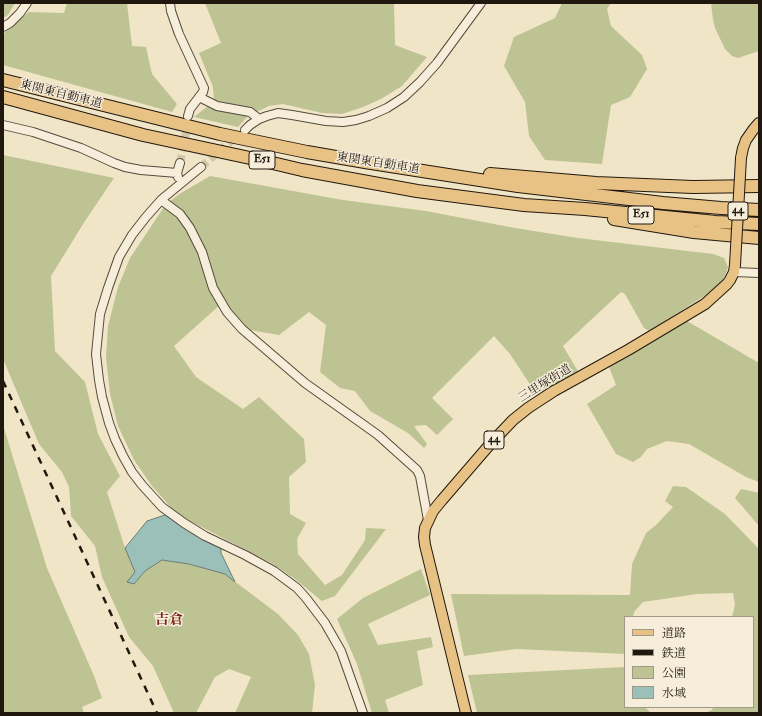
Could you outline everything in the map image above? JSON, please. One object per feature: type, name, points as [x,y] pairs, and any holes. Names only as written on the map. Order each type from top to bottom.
[{"type":"highway","name":"東関東自動車道","points":[[3,80],[220,134],[365,162],[518,186],[721,208],[759,210]]},
{"type":"highway","name":"東関東自動車道","points":[[3,97],[143,135],[302,170],[417,191],[524,205],[585,209],[716,222],[759,224]]},
{"type":"highway","points":[[365,162],[596,183],[686,186],[759,186]]},
{"type":"highway","points":[[524,205],[694,232],[759,238]]},
{"type":"main road","name":"44","points":[[735,269],[741,158],[746,140],[759,123]]},
{"type":"main road","name":"三里塚街道","points":[[466,713],[424,545],[425,528],[433,511],[492,442],[513,420],[528,408],[554,392],[705,304],[727,284],[735,269]]},
{"type":"street","points":[[3,27],[10,23],[20,13],[27,3]]},
{"type":"street","points":[[170,3],[170,11],[179,34],[204,88],[204,92],[190,109],[188,116]]},
{"type":"street","points":[[245,130],[259,119],[278,113],[326,121],[344,122],[369,116],[387,108],[404,97],[420,82],[437,63],[481,3]]},
{"type":"street","points":[[199,97],[217,106],[250,112],[259,119]]},
{"type":"street","points":[[3,125],[48,137],[81,148],[125,167],[177,173]]},
{"type":"street","points":[[180,163],[177,173],[180,184]]},
{"type":"street","points":[[200,167],[161,200],[132,235],[119,257],[100,314],[96,354],[102,397],[115,439],[123,456],[132,472],[162,507],[205,536],[274,571],[297,588],[306,598],[325,623],[341,651],[363,713]]},
{"type":"street","points":[[161,200],[180,214],[190,228],[202,252],[213,288],[227,312],[242,329],[306,383],[378,435],[417,470],[420,476],[428,520]]},
{"type":"street","points":[[735,269],[759,273]]},
{"type":"green space","points":[[3,3],[15,3],[8,15],[3,18]]},
{"type":"green space","points":[[67,3],[127,3],[132,46],[146,47],[152,74],[177,104],[172,112],[3,65],[3,34],[29,12],[64,13]]},
{"type":"green space","points":[[205,3],[394,3],[395,45],[427,57],[402,86],[381,99],[342,114],[322,113],[283,104],[269,106],[248,116],[238,127],[194,117],[214,101],[213,87],[199,53],[221,43]]},
{"type":"green space","points":[[562,3],[611,3],[607,9],[611,26],[642,55],[647,69],[630,97],[611,105],[602,164],[545,160],[529,136],[525,102],[504,66],[514,37],[555,18]]},
{"type":"green space","points":[[711,3],[759,3],[759,51],[738,58],[732,56],[725,49],[715,28]]},
{"type":"green space","points":[[3,155],[114,178],[51,276],[55,351],[85,382],[98,434],[120,476],[107,492],[125,548],[135,572],[134,584],[145,571],[162,560],[189,564],[225,574],[278,614],[298,635],[309,654],[315,685],[312,713],[235,713],[251,677],[229,669],[215,677],[196,713],[174,713],[153,666],[129,637],[102,577],[95,546],[71,516],[69,487],[62,472],[39,444],[3,359]]},
{"type":"green space","points":[[210,176],[343,200],[426,211],[578,238],[713,254],[724,258],[728,267],[724,279],[717,288],[649,331],[644,328],[625,294],[621,292],[563,346],[579,373],[543,395],[537,395],[510,354],[494,336],[432,398],[453,419],[437,435],[426,425],[414,426],[427,444],[424,448],[408,433],[370,411],[355,391],[340,388],[320,372],[326,325],[309,312],[279,335],[250,330],[221,304],[174,346],[196,377],[243,409],[259,397],[304,439],[306,462],[289,477],[290,514],[306,523],[297,539],[298,554],[325,585],[342,575],[365,540],[366,528],[386,529],[335,596],[322,601],[295,579],[273,564],[190,521],[173,510],[152,486],[134,460],[118,426],[110,394],[106,357],[108,326],[118,287],[130,258],[166,204],[181,193]]},
{"type":"green space","points":[[687,321],[759,363],[759,482],[746,477],[689,444],[667,441],[647,449],[641,457],[633,462],[616,454],[587,404],[616,385],[609,367],[681,323]]},
{"type":"green space","points":[[3,425],[47,568],[94,676],[102,698],[82,707],[84,713],[3,713]]},
{"type":"green space","points":[[673,486],[686,487],[725,514],[759,549],[759,713],[705,713],[712,710],[713,708],[754,708],[754,616],[732,616],[735,605],[733,593],[697,594],[643,602],[634,612],[633,616],[624,616],[624,654],[516,649],[464,656],[451,594],[630,595],[632,564],[646,533],[673,507],[665,501]]},
{"type":"green space","points":[[741,489],[759,493],[759,526],[735,498]]},
{"type":"green space","points":[[421,569],[430,595],[368,624],[378,645],[431,637],[433,647],[417,651],[423,685],[385,700],[389,713],[372,713],[357,664],[337,619],[363,598]]},
{"type":"green space","points":[[624,667],[624,708],[646,708],[651,713],[477,713],[468,675]]},
{"type":"water","points":[[168,514],[221,548],[221,553],[235,582],[225,574],[189,564],[162,560],[145,571],[134,584],[127,582],[135,572],[125,548],[147,521]]},
{"type":"tunnel","points":[[180,163],[188,121]]},
{"type":"tunnel","points":[[201,167],[238,135]]},
{"type":"railway","points":[[3,381],[157,713]]},
{"type":"district","name":"吉倉","points":[[169,621]]}]
